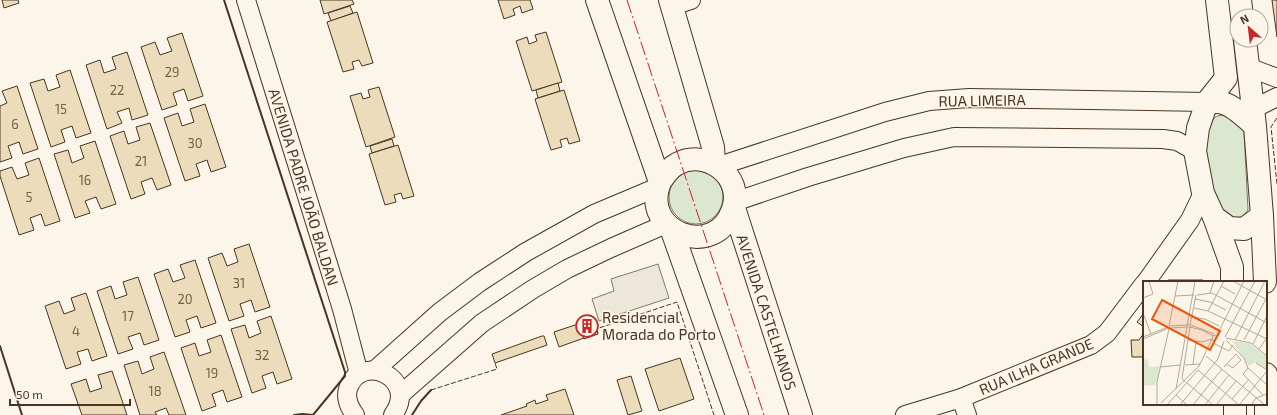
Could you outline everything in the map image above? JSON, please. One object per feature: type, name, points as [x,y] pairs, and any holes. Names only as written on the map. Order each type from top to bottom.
[{"type":"main road","points":[[597,0],[659,184]]},
{"type":"main road","points":[[1217,0],[1226,78],[1207,102],[1198,128],[1196,151],[1203,192],[1214,217],[1232,267],[1232,281]]},
{"type":"main road","points":[[678,2],[716,165],[698,159],[687,160],[677,164],[667,172],[659,184],[657,194],[658,206],[661,217],[669,226],[737,415]]},
{"type":"main road","points":[[1246,48],[1269,277]]},
{"type":"main road","points":[[1207,102],[1225,103],[1254,117]]},
{"type":"main road","name":"AVENIDA CASTELHANOS","points":[[716,165],[727,175],[733,185],[734,205],[801,415]]},
{"type":"main road","name":"AVENIDA CASTELHANOS","points":[[669,226],[679,234],[690,237],[703,237],[714,232],[729,219],[734,205]]},
{"type":"main road","points":[[1214,217],[1229,228],[1244,229],[1262,216]]},
{"type":"street","name":"AVENIDA PADRE JOÃO BALDAN","points":[[246,0],[339,301],[367,372]]},
{"type":"street","points":[[1248,67],[1277,78]]},
{"type":"street","points":[[1254,117],[1277,97]]},
{"type":"street","name":"RUA LIMEIRA","points":[[716,165],[885,112],[929,101],[969,98],[1207,102]]},
{"type":"street","points":[[734,205],[808,177],[904,148],[954,137],[1163,139],[1177,141],[1196,151]]},
{"type":"street","points":[[347,411],[347,393],[351,382],[367,372],[440,312],[480,282],[526,252],[594,214],[659,184]]},
{"type":"street","name":"RUA ILHA GRANDE","points":[[1146,281],[1190,220],[1203,192]]},
{"type":"street","points":[[400,395],[482,323],[532,289],[567,269],[611,248],[669,226]]},
{"type":"street","name":"RUA ILHA GRANDE","points":[[905,415],[961,398],[1091,344],[1107,333],[1143,286]]},
{"type":"street","points":[[367,372],[381,371],[392,378],[396,383],[400,395],[400,402],[393,415]]},
{"type":"street","points":[[961,398],[967,415]]},
{"type":"green space","points":[[1231,114],[1236,118],[1244,131],[1248,210],[1242,217],[1228,218],[1220,213],[1206,167],[1207,136],[1211,121],[1217,116]]},
{"type":"green space","points":[[696,170],[706,172],[715,178],[721,187],[723,197],[721,207],[715,216],[706,222],[696,224],[686,222],[677,216],[671,207],[669,197],[671,187],[677,178],[686,172]]},
{"type":"shaded area","points":[[658,264],[669,298],[599,321],[592,299],[614,291],[611,279]]},
{"type":"building","points":[[2,0],[18,0],[19,3],[4,8]]},
{"type":"building","points":[[320,0],[352,0],[354,4],[324,14]]},
{"type":"building","points":[[498,0],[530,0],[533,9],[522,13],[520,6],[513,9],[515,15],[504,19]]},
{"type":"building","points":[[1272,0],[1277,0],[1277,37]]},
{"type":"building","points":[[350,6],[353,13],[331,21],[328,13]]},
{"type":"building","points":[[357,12],[373,63],[362,66],[359,60],[352,62],[354,69],[343,72],[327,22]]},
{"type":"building","points":[[546,32],[562,82],[532,91],[516,41],[527,37],[529,44],[537,41],[535,35]]},
{"type":"building","points":[[182,33],[203,96],[188,101],[184,89],[173,93],[177,105],[162,110],[141,47],[155,42],[160,55],[172,51],[167,38]]},
{"type":"building","points":[[127,52],[148,115],[132,120],[129,108],[117,112],[122,123],[107,129],[86,65],[100,60],[104,73],[116,69],[112,57]]},
{"type":"building","points":[[70,70],[91,133],[76,138],[72,126],[61,130],[65,142],[51,147],[30,83],[44,79],[48,91],[60,87],[56,75]]},
{"type":"building","points":[[558,83],[560,91],[538,98],[536,90]]},
{"type":"building","points":[[17,86],[38,149],[23,154],[19,142],[8,146],[12,158],[0,162],[0,106],[7,103],[2,91]]},
{"type":"building","points":[[379,87],[395,137],[366,147],[350,96],[361,93],[363,99],[370,97],[368,90]]},
{"type":"building","points":[[564,90],[580,141],[569,144],[567,138],[560,140],[562,147],[551,150],[535,99]]},
{"type":"building","points":[[205,104],[226,167],[211,172],[207,160],[196,164],[200,176],[185,181],[164,118],[178,113],[182,126],[194,122],[190,109]]},
{"type":"building","points":[[150,123],[171,185],[157,190],[152,178],[141,182],[145,194],[131,199],[110,136],[124,131],[128,144],[140,140],[136,127]]},
{"type":"building","points":[[392,139],[394,146],[372,153],[370,146]]},
{"type":"building","points":[[95,141],[116,204],[101,209],[96,197],[85,201],[90,213],[75,218],[54,154],[68,150],[72,163],[84,158],[80,146]]},
{"type":"building","points":[[398,145],[414,196],[403,199],[401,193],[394,195],[396,202],[385,205],[369,154]]},
{"type":"building","points":[[39,158],[60,221],[45,226],[41,214],[30,218],[34,230],[19,235],[0,176],[0,171],[12,167],[17,179],[29,175],[25,163]]},
{"type":"building","points":[[249,244],[270,307],[255,312],[251,300],[240,304],[244,316],[229,321],[208,258],[222,253],[227,266],[238,262],[234,249]]},
{"type":"building","points":[[195,260],[216,323],[201,328],[197,316],[186,320],[190,332],[175,337],[154,274],[168,269],[173,282],[185,278],[180,265]]},
{"type":"building","points":[[138,277],[159,340],[144,345],[140,333],[128,337],[133,349],[118,354],[97,291],[111,286],[115,299],[127,295],[123,282]]},
{"type":"building","points":[[1168,280],[1203,280],[1203,281],[1167,281]]},
{"type":"building","points":[[86,293],[107,356],[92,361],[88,349],[77,352],[81,364],[66,369],[45,306],[59,301],[64,314],[75,310],[71,298]]},
{"type":"building","points":[[1143,314],[1143,326],[1137,322]]},
{"type":"building","points":[[271,316],[292,379],[277,384],[273,372],[262,376],[266,388],[252,393],[231,329],[245,325],[249,338],[261,333],[257,321]]},
{"type":"building","points":[[593,319],[598,333],[559,347],[554,332]]},
{"type":"building","name":"Residencial Morada do Porto","points":[[593,319],[598,334],[584,339],[578,324]]},
{"type":"building","points":[[1143,334],[1143,357],[1132,357],[1131,340],[1139,340]]},
{"type":"building","points":[[221,335],[242,397],[227,402],[223,390],[212,394],[216,406],[202,411],[181,348],[195,343],[199,356],[211,352],[207,340]]},
{"type":"building","points":[[544,336],[547,345],[495,363],[492,354]]},
{"type":"building","points":[[164,352],[186,415],[169,415],[166,408],[155,412],[157,415],[140,415],[124,365],[138,361],[142,374],[154,369],[150,357]]},
{"type":"building","points":[[680,358],[694,399],[659,411],[645,369]]},
{"type":"building","points":[[112,371],[127,415],[82,415],[71,384],[86,379],[90,392],[102,388],[98,375]]},
{"type":"building","points":[[631,376],[642,411],[628,415],[617,380]]},
{"type":"building","points":[[565,389],[574,415],[501,415],[527,406],[526,404],[535,400],[536,404],[548,400],[546,395]]},
{"type":"fence","points":[[1277,118],[1271,127],[1277,184]]},
{"type":"fence","points":[[596,326],[596,329],[677,302],[714,415]]},
{"type":"fence","points":[[431,390],[497,369],[495,363]]},
{"type":"wall","points":[[224,0],[345,372],[345,376],[313,415],[294,415]]},
{"type":"wall","points":[[0,346],[22,415]]},
{"type":"wall","points":[[412,415],[421,401],[431,390]]},
{"type":"power","points":[[627,0],[764,415]]},
{"type":"place","name":"Residencial Morada do Porto","points":[[587,326]]}]
